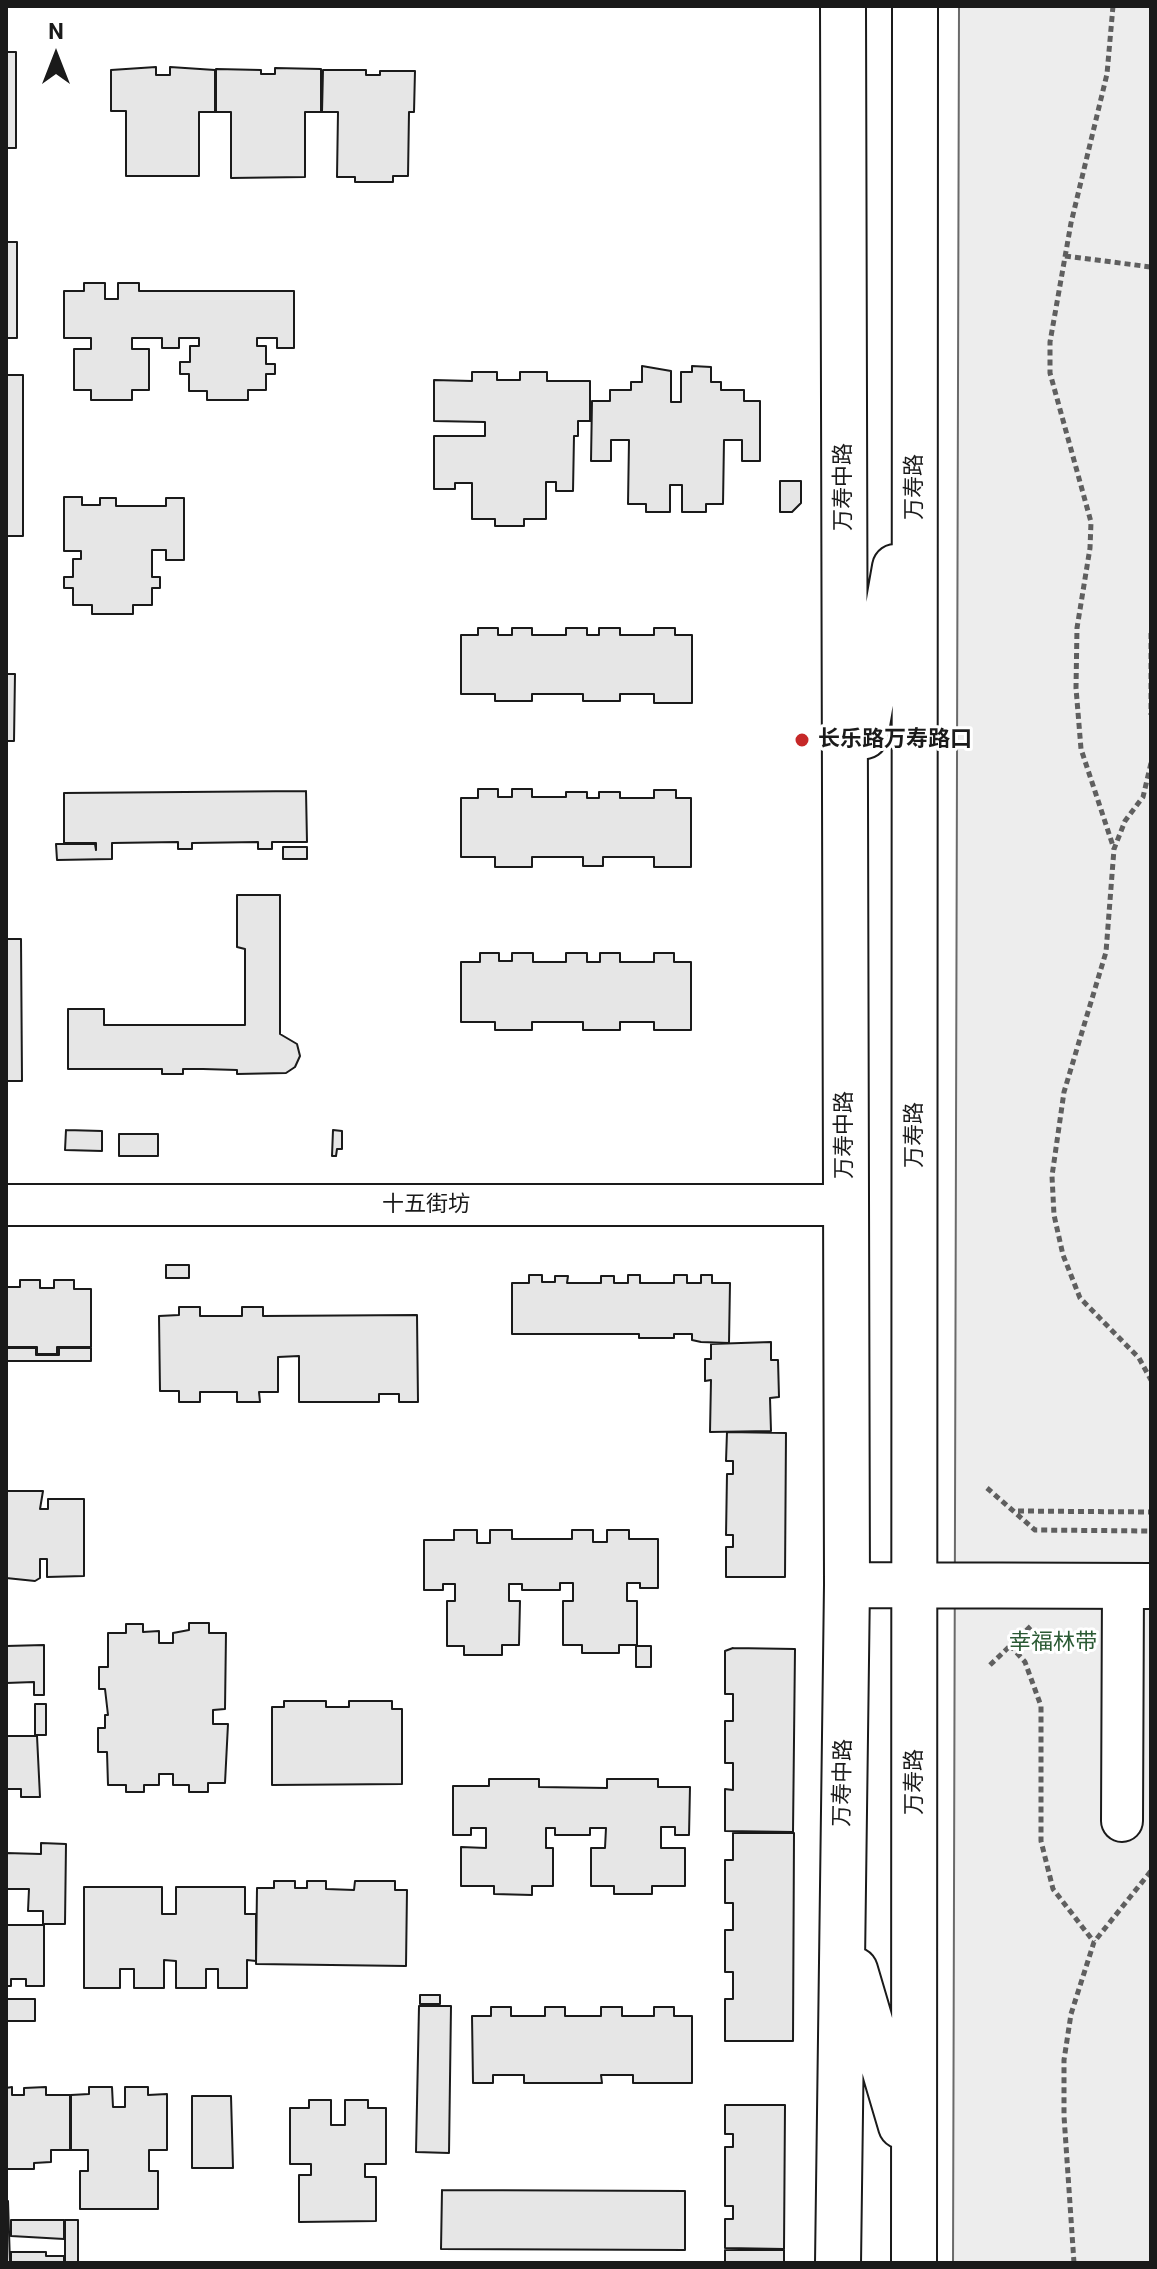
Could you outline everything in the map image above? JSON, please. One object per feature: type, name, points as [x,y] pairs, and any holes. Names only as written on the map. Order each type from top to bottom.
[{"type":"main road","name":"万寿中路","points":[[838,2263],[847,1585],[843,6]]},
{"type":"main road","name":"万寿路","points":[[914,2263],[915,6]]},
{"type":"main road","points":[[845,851],[915,451]]},
{"type":"main road","points":[[847,1585],[1137,1586]]},
{"type":"main road","points":[[842,1925],[915,2174]]},
{"type":"street","name":"十五街坊","points":[[6,1205],[846,1205]]},
{"type":"street","points":[[1122,1821],[1137,1586]]},
{"type":"path","points":[[1113,6],[1107,74],[1065,256],[1050,342],[1050,373],[1091,522],[1090,548],[1077,628],[1076,688],[1081,749],[1114,849]]},
{"type":"path","points":[[1065,256],[1151,267]]},
{"type":"path","points":[[1151,633],[1151,715]]},
{"type":"path","points":[[1151,763],[1143,797],[1125,821],[1114,849],[1106,952],[1064,1092],[1052,1176],[1054,1215],[1063,1255],[1080,1298],[1139,1358],[1151,1380]]},
{"type":"path","points":[[987,1488],[1017,1511],[1035,1530],[1151,1531]]},
{"type":"path","points":[[1017,1511],[1151,1512]]},
{"type":"path","points":[[990,1665],[1033,1624],[1048,1624]]},
{"type":"path","points":[[1010,1645],[1025,1662],[1041,1706],[1041,1841],[1053,1889],[1094,1942]]},
{"type":"path","points":[[1074,2263],[1064,2116],[1064,2060],[1080,1978],[1094,1942],[1151,1871]]},
{"type":"green space","name":"幸福林带","points":[[959,6],[1151,6],[1151,2263],[953,2263]]},
{"type":"building","points":[[6,52],[16,52],[16,148],[6,148]]},
{"type":"building","points":[[156,67],[156,75],[170,75],[170,67],[215,70],[215,112],[199,112],[199,176],[126,176],[126,111],[111,111],[111,70]]},
{"type":"building","points":[[275,68],[321,69],[321,112],[305,112],[305,177],[231,178],[231,112],[216,112],[216,69],[261,70],[261,74],[275,74]]},
{"type":"building","points":[[323,70],[366,70],[366,75],[380,75],[380,71],[415,71],[414,112],[409,112],[408,176],[393,176],[393,182],[355,182],[355,177],[337,177],[338,112],[322,112]]},
{"type":"building","points":[[6,242],[17,242],[17,338],[6,338]]},
{"type":"building","points":[[84,283],[105,283],[105,299],[118,299],[118,283],[139,283],[139,291],[294,291],[294,348],[277,348],[277,338],[257,338],[257,346],[266,346],[266,364],[275,364],[275,374],[266,374],[266,390],[248,390],[248,400],[207,400],[207,391],[189,391],[189,374],[180,374],[180,362],[190,362],[190,346],[199,346],[199,338],[179,338],[179,348],[162,348],[162,338],[132,338],[132,349],[149,349],[149,390],[132,390],[132,400],[91,400],[91,390],[74,390],[74,349],[91,349],[91,338],[64,338],[64,291],[84,291]]},
{"type":"building","points":[[642,366],[671,371],[671,402],[681,402],[681,372],[692,372],[692,366],[711,367],[711,382],[721,382],[721,390],[744,390],[744,401],[760,401],[760,461],[742,461],[742,440],[724,440],[723,504],[706,504],[706,512],[682,512],[682,485],[670,485],[670,512],[646,512],[646,504],[628,504],[629,440],[611,440],[611,461],[591,461],[592,401],[610,401],[610,390],[631,390],[631,382],[642,382]]},
{"type":"building","points":[[472,372],[497,372],[497,380],[520,380],[520,372],[547,372],[547,381],[590,381],[590,421],[578,421],[578,436],[574,436],[573,491],[556,491],[556,482],[546,482],[546,519],[524,519],[524,526],[495,526],[495,519],[472,519],[472,483],[455,483],[455,489],[434,489],[434,436],[485,436],[485,422],[434,421],[434,380],[472,381]]},
{"type":"building","points":[[6,375],[23,375],[23,536],[6,536]]},
{"type":"building","points":[[780,481],[801,481],[801,503],[792,512],[780,512]]},
{"type":"building","points":[[64,497],[82,497],[82,505],[100,505],[100,498],[116,498],[116,506],[166,506],[166,498],[184,498],[184,560],[166,560],[166,550],[152,550],[152,577],[160,577],[160,588],[152,588],[152,605],[133,605],[133,614],[92,614],[92,605],[73,605],[73,588],[64,588],[64,577],[73,577],[73,559],[81,559],[81,551],[64,551]]},
{"type":"building","points":[[478,628],[498,628],[498,635],[512,635],[512,628],[532,628],[532,635],[566,635],[566,628],[587,628],[587,635],[599,635],[599,628],[620,628],[620,635],[654,635],[654,628],[675,628],[675,635],[692,635],[692,703],[654,703],[654,694],[620,694],[620,701],[583,701],[583,694],[532,694],[532,701],[495,701],[495,694],[461,694],[461,635],[478,635]]},
{"type":"building","points":[[6,674],[15,674],[14,741],[6,741]]},
{"type":"building","points":[[478,789],[498,789],[498,797],[512,797],[512,789],[532,789],[532,797],[566,797],[566,792],[587,792],[587,798],[599,798],[599,792],[620,792],[620,798],[654,798],[654,790],[676,790],[676,798],[691,798],[691,867],[654,867],[654,857],[603,857],[603,866],[583,866],[583,857],[532,857],[532,867],[495,867],[495,857],[461,857],[461,798],[478,798]]},
{"type":"building","points":[[306,791],[307,842],[272,842],[272,849],[258,849],[258,842],[192,843],[192,849],[178,849],[178,842],[112,843],[112,859],[57,860],[56,844],[95,844],[96,850],[96,843],[64,843],[64,793]]},
{"type":"building","points":[[283,847],[307,847],[307,859],[283,859]]},
{"type":"building","points":[[237,895],[280,895],[280,1034],[297,1044],[300,1056],[295,1067],[286,1073],[237,1074],[237,1070],[183,1069],[183,1074],[162,1074],[162,1069],[68,1069],[68,1009],[104,1009],[104,1025],[245,1025],[245,949],[237,947]]},
{"type":"building","points":[[6,939],[21,939],[22,1081],[6,1081]]},
{"type":"building","points":[[480,953],[499,953],[499,961],[512,961],[512,953],[533,953],[533,962],[566,962],[566,953],[587,953],[587,962],[600,962],[600,953],[620,953],[620,962],[654,962],[654,953],[674,953],[674,962],[691,962],[691,1030],[654,1030],[654,1022],[620,1022],[620,1030],[583,1030],[583,1022],[532,1022],[532,1030],[495,1030],[495,1022],[461,1022],[461,962],[480,962]]},
{"type":"building","points":[[66,1130],[102,1131],[102,1151],[65,1150]]},
{"type":"building","points":[[333,1130],[342,1131],[342,1149],[337,1149],[336,1156],[332,1156]]},
{"type":"building","points":[[119,1134],[158,1134],[158,1156],[119,1156]]},
{"type":"building","points":[[166,1265],[189,1265],[189,1278],[166,1278]]},
{"type":"building","points":[[529,1275],[542,1275],[542,1282],[555,1282],[555,1276],[568,1276],[567,1283],[601,1283],[601,1276],[614,1276],[614,1283],[628,1283],[628,1275],[640,1275],[640,1283],[674,1283],[674,1275],[687,1275],[687,1283],[701,1283],[701,1275],[712,1275],[712,1283],[730,1283],[729,1343],[692,1340],[692,1334],[674,1334],[674,1338],[639,1338],[639,1334],[512,1334],[512,1283],[529,1283]]},
{"type":"building","points":[[20,1280],[40,1280],[40,1288],[54,1288],[54,1280],[74,1280],[74,1289],[91,1289],[91,1347],[57,1347],[57,1354],[37,1354],[37,1347],[6,1347],[6,1287],[20,1287]]},
{"type":"building","points":[[179,1307],[200,1307],[200,1316],[242,1316],[242,1307],[263,1307],[263,1316],[417,1315],[418,1402],[399,1402],[399,1394],[379,1394],[379,1402],[299,1402],[299,1356],[278,1357],[278,1392],[259,1392],[260,1402],[237,1402],[237,1392],[200,1392],[200,1402],[179,1402],[179,1391],[160,1391],[159,1316],[179,1315]]},
{"type":"building","points":[[771,1342],[771,1360],[778,1360],[779,1397],[770,1398],[771,1431],[710,1432],[711,1380],[705,1381],[705,1359],[711,1359],[711,1344]]},
{"type":"building","points":[[6,1348],[36,1348],[36,1355],[59,1355],[59,1348],[91,1348],[91,1361],[6,1361]]},
{"type":"building","points":[[727,1432],[786,1433],[785,1577],[726,1577],[726,1547],[733,1547],[733,1535],[726,1535],[727,1474],[733,1474],[733,1461],[726,1461]]},
{"type":"building","points":[[6,1491],[43,1491],[40,1509],[48,1509],[48,1499],[84,1499],[84,1576],[47,1577],[47,1559],[40,1559],[40,1578],[35,1581],[6,1578]]},
{"type":"building","points":[[454,1530],[477,1530],[477,1543],[490,1543],[490,1530],[512,1530],[512,1539],[572,1539],[572,1530],[593,1530],[593,1542],[607,1542],[607,1530],[629,1530],[629,1539],[658,1539],[658,1588],[640,1588],[640,1583],[627,1583],[627,1601],[637,1601],[637,1645],[619,1645],[619,1653],[582,1653],[582,1645],[563,1645],[563,1601],[573,1601],[573,1583],[560,1583],[560,1590],[522,1590],[522,1584],[509,1584],[509,1601],[520,1601],[519,1645],[502,1645],[502,1655],[464,1655],[464,1646],[447,1646],[447,1601],[455,1601],[455,1584],[443,1584],[443,1590],[424,1590],[424,1540],[454,1540]]},
{"type":"building","points":[[189,1623],[209,1623],[209,1633],[226,1633],[225,1709],[213,1710],[213,1724],[228,1724],[225,1783],[208,1783],[208,1792],[189,1792],[189,1785],[173,1785],[173,1774],[159,1774],[159,1785],[144,1785],[144,1792],[126,1792],[126,1785],[108,1785],[107,1752],[98,1752],[98,1728],[105,1728],[105,1715],[108,1715],[105,1689],[99,1689],[99,1667],[108,1667],[108,1633],[126,1633],[126,1624],[143,1624],[143,1632],[159,1631],[159,1643],[173,1643],[173,1633],[189,1630]]},
{"type":"building","points":[[44,1645],[44,1695],[34,1695],[34,1682],[6,1683],[6,1646]]},
{"type":"building","points":[[636,1646],[651,1646],[651,1667],[636,1667]]},
{"type":"building","points":[[733,1648],[795,1649],[793,1832],[725,1831],[725,1789],[733,1790],[733,1763],[725,1763],[725,1721],[733,1721],[733,1694],[725,1694],[725,1651]]},
{"type":"building","points":[[284,1701],[326,1701],[326,1707],[349,1707],[349,1701],[392,1701],[392,1709],[402,1709],[402,1784],[272,1785],[272,1707],[284,1707]]},
{"type":"building","points":[[35,1704],[46,1704],[46,1735],[35,1735]]},
{"type":"building","points":[[6,1736],[37,1736],[40,1797],[21,1797],[21,1789],[6,1789]]},
{"type":"building","points":[[489,1779],[539,1779],[539,1787],[607,1788],[607,1779],[658,1779],[658,1787],[690,1787],[689,1835],[675,1835],[675,1827],[661,1827],[661,1848],[685,1848],[685,1886],[652,1886],[652,1894],[614,1894],[614,1886],[591,1886],[591,1848],[605,1848],[606,1828],[590,1828],[590,1835],[555,1835],[555,1828],[546,1828],[546,1848],[553,1848],[553,1886],[532,1886],[532,1895],[494,1894],[494,1886],[461,1886],[461,1847],[486,1848],[486,1828],[471,1828],[471,1835],[453,1835],[453,1786],[489,1786]]},
{"type":"building","points":[[733,1833],[794,1833],[793,2041],[725,2041],[725,1999],[733,1999],[733,1972],[725,1972],[725,1930],[733,1930],[733,1903],[725,1903],[725,1860],[733,1860]]},
{"type":"building","points":[[41,1843],[66,1844],[65,1924],[43,1924],[43,1911],[28,1911],[29,1889],[6,1889],[6,1853],[41,1854]]},
{"type":"building","points":[[274,1881],[295,1881],[295,1888],[307,1888],[307,1881],[326,1881],[326,1889],[354,1890],[355,1881],[395,1881],[395,1890],[407,1890],[406,1966],[256,1964],[257,1888],[274,1888]]},
{"type":"building","points":[[84,1887],[162,1887],[162,1914],[176,1914],[176,1887],[245,1887],[245,1914],[256,1914],[256,1961],[247,1960],[247,1988],[218,1988],[218,1969],[206,1969],[206,1988],[176,1988],[176,1961],[164,1960],[164,1988],[134,1988],[134,1969],[120,1969],[120,1988],[84,1988]]},
{"type":"building","points":[[6,1925],[44,1925],[44,1986],[26,1986],[26,1979],[11,1979],[11,1986],[6,1986]]},
{"type":"building","points":[[420,1995],[440,1995],[440,2004],[420,2004]]},
{"type":"building","points":[[6,1999],[35,1999],[35,2021],[6,2021]]},
{"type":"building","points":[[419,2006],[451,2006],[449,2153],[416,2152]]},
{"type":"building","points":[[491,2007],[511,2007],[511,2016],[545,2016],[545,2007],[565,2007],[565,2016],[601,2016],[601,2007],[622,2007],[622,2016],[654,2016],[654,2007],[674,2007],[674,2016],[692,2016],[692,2083],[633,2083],[633,2075],[601,2075],[602,2083],[524,2083],[524,2075],[493,2075],[493,2083],[473,2083],[472,2016],[491,2016]]},
{"type":"building","points":[[12,2087],[12,2095],[24,2095],[24,2088],[46,2087],[46,2095],[70,2095],[70,2150],[51,2150],[51,2162],[34,2163],[34,2169],[6,2169],[6,2088]]},
{"type":"building","points":[[89,2087],[112,2087],[113,2107],[125,2107],[125,2087],[148,2087],[148,2095],[167,2094],[167,2150],[149,2150],[149,2171],[158,2171],[158,2209],[80,2209],[80,2171],[88,2171],[88,2150],[71,2150],[71,2095],[89,2094]]},
{"type":"building","points":[[192,2096],[231,2096],[233,2168],[192,2168]]},
{"type":"building","points":[[309,2100],[331,2100],[331,2125],[345,2125],[345,2100],[368,2100],[368,2108],[386,2108],[386,2164],[365,2164],[365,2177],[376,2177],[376,2221],[299,2222],[299,2175],[311,2175],[311,2164],[290,2164],[290,2108],[309,2108]]},
{"type":"building","points":[[725,2105],[785,2105],[784,2249],[725,2248],[725,2219],[733,2219],[733,2206],[725,2206],[725,2147],[733,2147],[733,2134],[725,2134]]},
{"type":"building","points":[[442,2190],[685,2191],[685,2250],[441,2249]]},
{"type":"building","points":[[8,2201],[10,2263],[6,2263]]},
{"type":"building","points":[[11,2220],[64,2220],[64,2239],[11,2236]]},
{"type":"building","points":[[65,2220],[78,2220],[78,2263],[65,2263]]},
{"type":"building","points":[[725,2250],[784,2250],[784,2263],[725,2263]]},
{"type":"building","points":[[11,2252],[46,2252],[46,2256],[64,2256],[64,2263],[11,2263]]},
{"type":"place","name":"长乐路万寿路口","points":[[802,740]]}]
